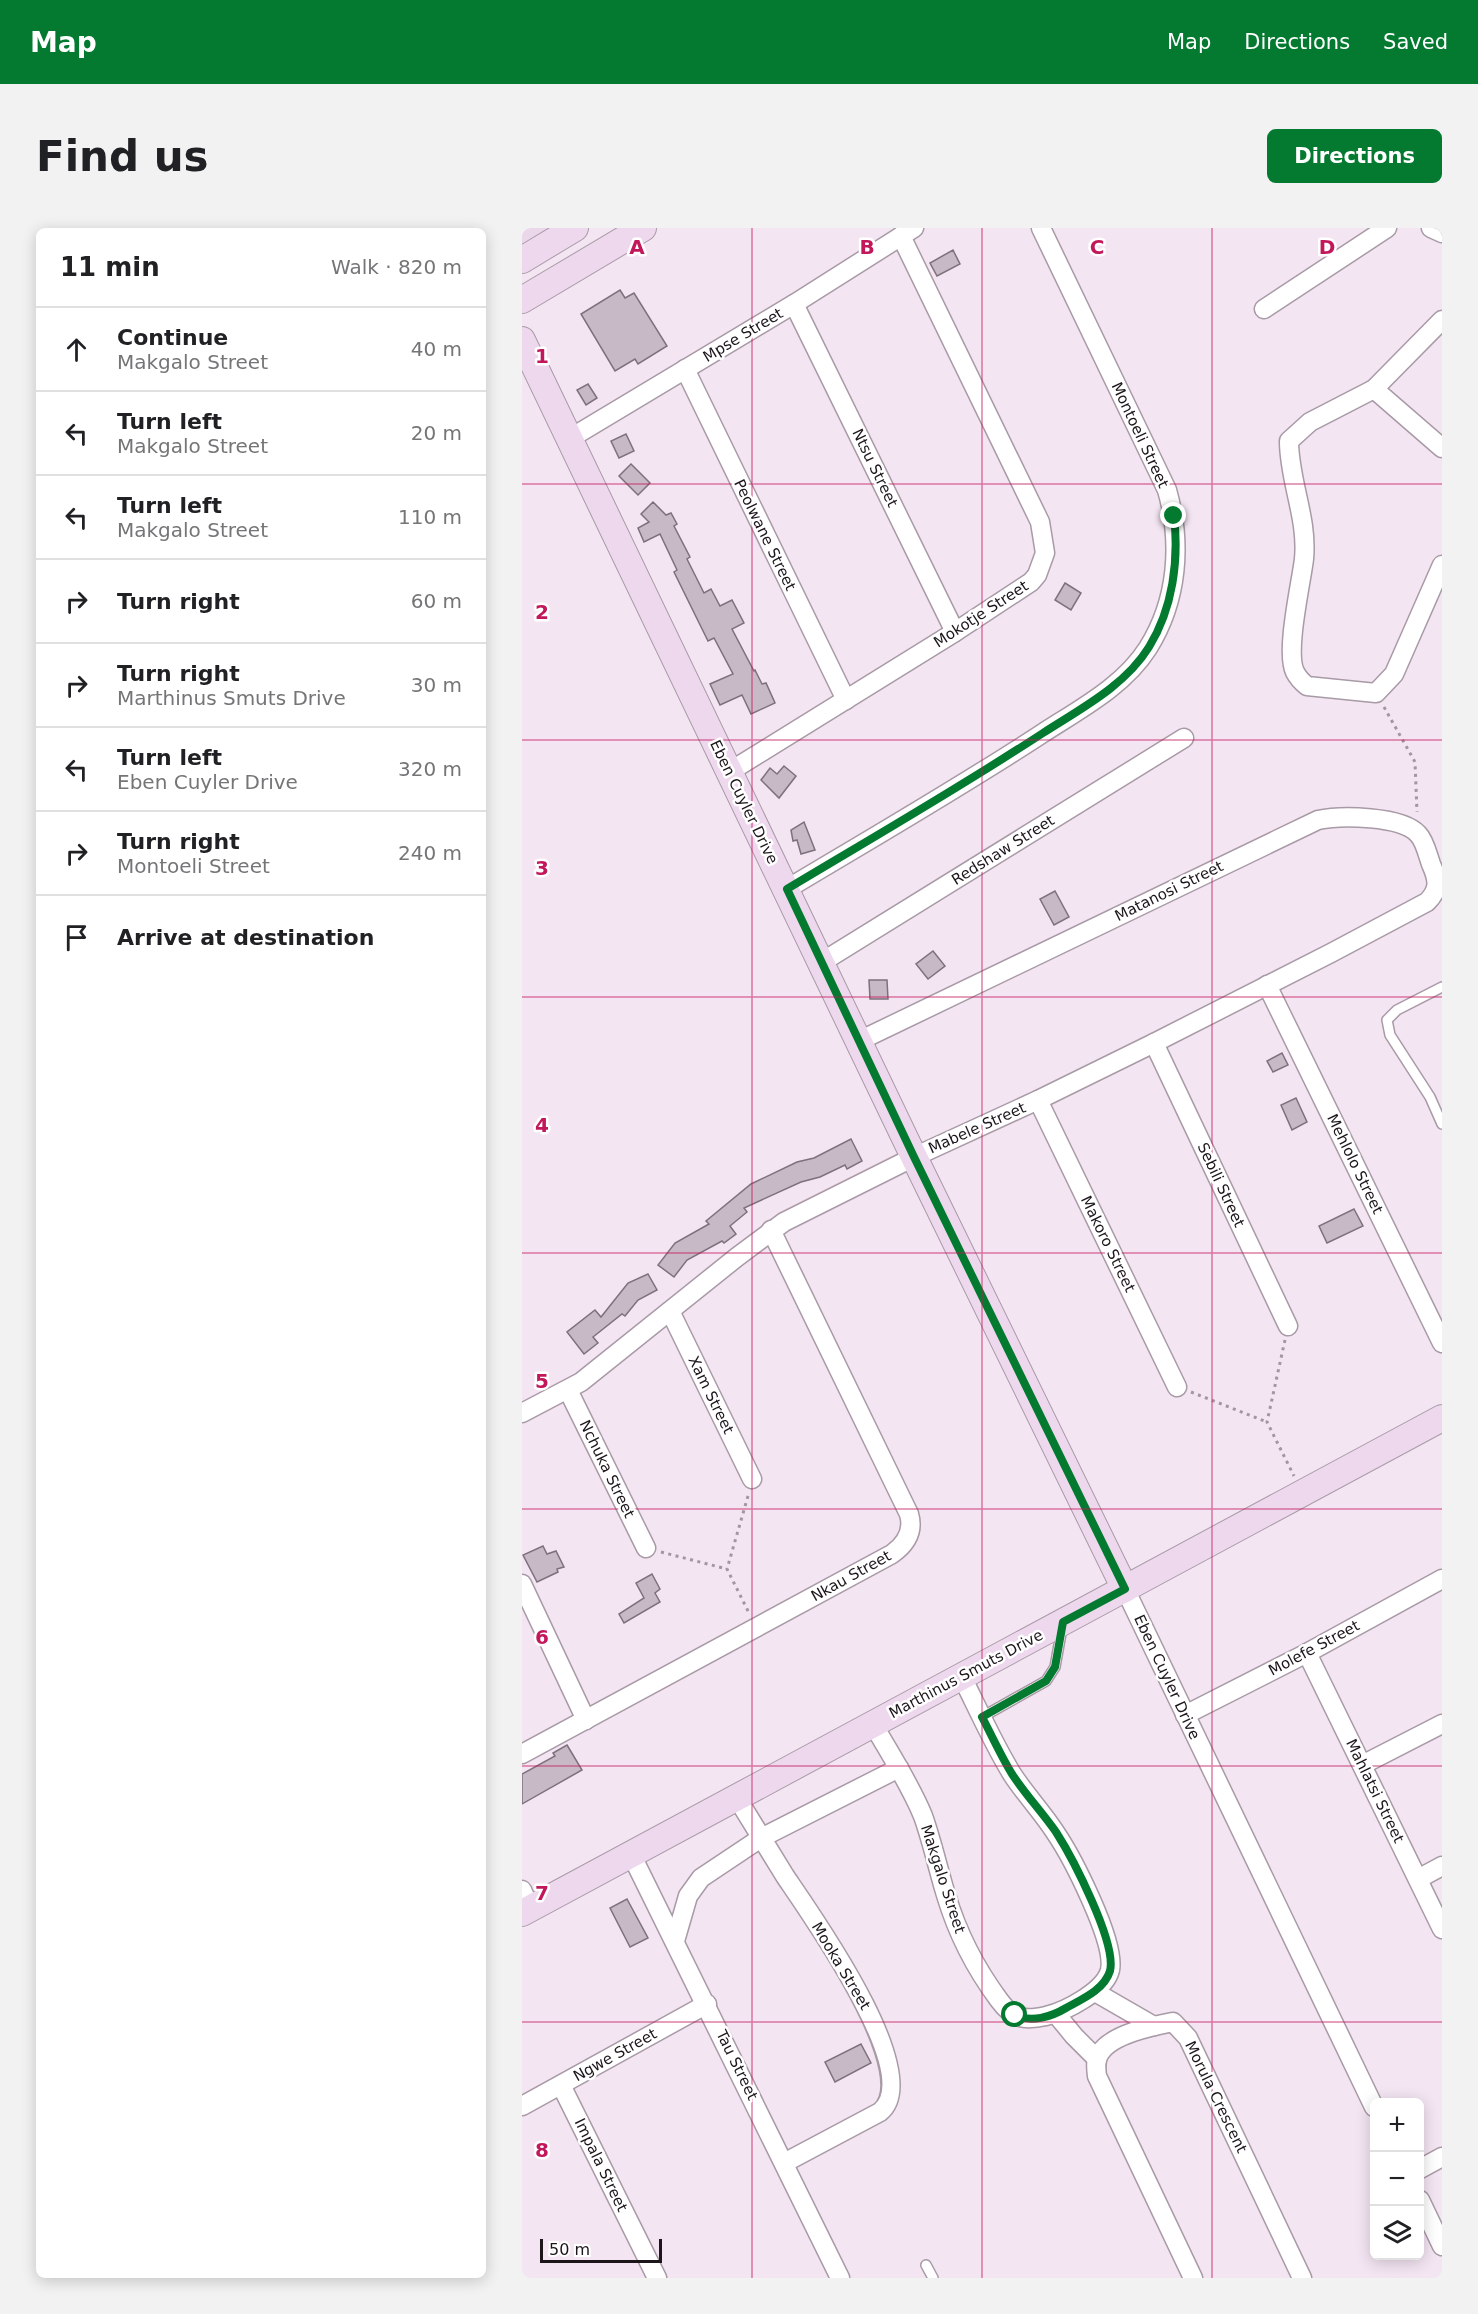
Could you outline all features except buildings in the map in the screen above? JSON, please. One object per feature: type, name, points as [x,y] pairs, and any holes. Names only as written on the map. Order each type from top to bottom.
[{"type":"street","points":[[522,260],[575,228]]},
{"type":"street","points":[[522,300],[643,228]]},
{"type":"street","name":"Montoeli Street","points":[[787,889],[1001,760],[1105,693],[1130,670],[1148,649],[1158,629],[1176,563],[1177,543],[1170,499],[1041,228]]},
{"type":"street","points":[[1264,309],[1388,228]]},
{"type":"street","points":[[1431,228],[1442,233]]},
{"type":"street","name":"Mpse Street","points":[[569,439],[795,304],[908,232]]},
{"type":"street","name":"Mokotje Street","points":[[729,772],[956,632],[1031,582],[1042,566],[1045,542],[1040,522],[908,232]]},
{"type":"street","name":"Ntsu Street","points":[[795,304],[956,632]]},
{"type":"street","points":[[1442,320],[1374,389],[1310,422],[1289,441],[1289,454],[1303,516],[1305,542],[1293,644],[1294,671],[1300,680],[1307,686],[1376,693],[1394,674],[1442,565]]},
{"type":"street","name":"Eben Cuyler Drive","points":[[522,340],[1370,2099]]},
{"type":"street","name":"Peolwane Street","points":[[685,369],[846,700]]},
{"type":"street","points":[[1374,389],[1442,448]]},
{"type":"street","name":"Redshaw Street","points":[[822,962],[1184,738]]},
{"type":"street","name":"Matanosi Street","points":[[859,1041],[1309,823],[1329,818],[1354,817],[1402,825],[1418,834]]},
{"type":"street","name":"Mabele Street","points":[[522,1413],[568,1390],[771,1230],[914,1157],[1154,1043],[1427,902],[1438,885],[1418,834]]},
{"type":"street","name":"Mehlolo Street","points":[[1267,985],[1442,1343]]},
{"type":"street","name":"Sebili Street","points":[[1154,1043],[1288,1326]]},
{"type":"street","name":"Makoro Street","points":[[1038,1100],[1177,1387]]},
{"type":"street","name":"Nkau Street","points":[[522,1754],[892,1554],[903,1544],[911,1525],[909,1514],[771,1230]]},
{"type":"street","name":"Xam Street","points":[[670,1311],[752,1479]]},
{"type":"street","name":"Nchuka Street","points":[[568,1390],[646,1548]]},
{"type":"street","name":"Marthinus Smuts Drive","points":[[525,1904],[631,1854],[737,1798],[1442,1418]]},
{"type":"street","name":"Molefe Street","points":[[1185,1716],[1442,1579]]},
{"type":"street","points":[[522,1584],[586,1720]]},
{"type":"street","name":"Mahlatsi Street","points":[[1307,1653],[1442,1929]]},
{"type":"street","name":"Makgalo Street","points":[[873,1724],[899,1768],[924,1819],[946,1897],[960,1932],[978,1967],[999,2000],[1015,2015],[1023,2019],[1032,2019],[1056,2014],[1095,1992],[1105,1982],[1110,1970],[1111,1955],[1107,1938],[1069,1854],[1055,1831],[1010,1771],[962,1677]]},
{"type":"street","points":[[1362,1766],[1442,1724]]},
{"type":"street","points":[[675,1941],[688,1896],[701,1878],[761,1838],[899,1768]]},
{"type":"street","name":"Mooka Street","points":[[737,1798],[848,1971],[870,2014],[884,2052],[892,2088],[888,2102],[880,2112],[784,2163]]},
{"type":"street","name":"Tau Street","points":[[631,1854],[707,2004],[840,2278]]},
{"type":"street","points":[[1418,1879],[1442,1866]]},
{"type":"street","points":[[1095,1992],[1154,2026]]},
{"type":"street","name":"Ngwe Street","points":[[522,2106],[707,2004]]},
{"type":"street","points":[[1056,2014],[1097,2059],[1097,2076],[1100,2086],[1193,2278]]},
{"type":"street","name":"Morula Crescent","points":[[1097,2059],[1100,2053],[1117,2039],[1154,2026],[1173,2022],[1188,2038],[1302,2278]]},
{"type":"street","name":"Impala Street","points":[[561,2085],[657,2278]]},
{"type":"street","points":[[1424,2166],[1442,2157]]},
{"type":"street","points":[[1422,2206],[1442,2246]]},
{"type":"lane","points":[[1442,987],[1397,1010],[1387,1020],[1390,1035],[1440,1111],[1442,1124]]},
{"type":"lane","points":[[982,1717],[1046,1681],[1055,1667],[1063,1622]]},
{"type":"lane","points":[[926,2265],[933,2278]]},
{"type":"path","points":[[1376,693],[1415,762],[1418,834]]},
{"type":"path","points":[[1288,1326],[1267,1422],[1303,1493]]},
{"type":"path","points":[[1177,1387],[1267,1422]]},
{"type":"path","points":[[752,1479],[726,1569],[756,1628]]},
{"type":"path","points":[[646,1548],[726,1569]]},
{"type":"shaded area","points":[[522,228],[554,228],[522,247]]},
{"type":"route","points":[[1015,2015],[1023,2019],[1032,2019],[1056,2014],[1095,1992],[1105,1982],[1110,1970],[1111,1955],[1107,1938],[1069,1854],[1055,1831],[1010,1771],[982,1717],[1046,1681],[1055,1667],[1063,1622],[1125,1589],[914,1157],[787,889],[1001,760],[1105,693],[1130,670],[1148,649],[1165,611],[1176,563],[1177,543],[1174,516]]}]
